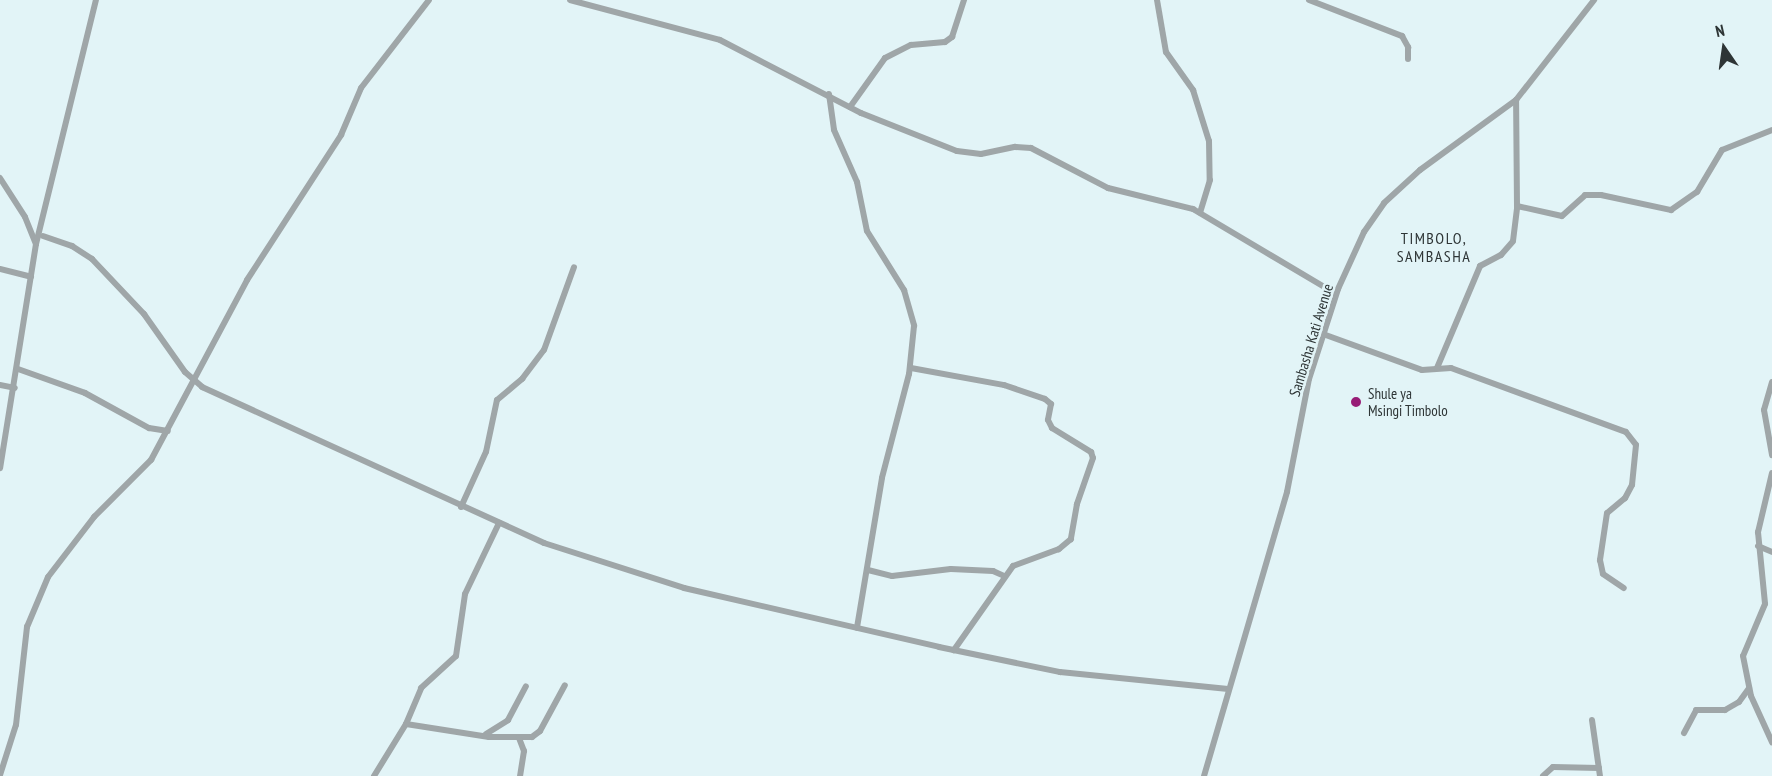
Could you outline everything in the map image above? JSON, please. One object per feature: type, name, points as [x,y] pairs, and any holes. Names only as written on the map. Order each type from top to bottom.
[{"type":"street","points":[[0,468],[15,388],[36,244],[96,0]]},
{"type":"street","points":[[0,776],[16,726],[27,627],[38,595],[74,541],[107,502],[140,475],[195,382],[247,280],[341,135],[355,98],[429,0]]},
{"type":"street","points":[[570,0],[720,40],[829,94],[850,107],[964,153],[1031,148],[1108,188],[1200,212],[1336,294]]},
{"type":"street","points":[[1157,0],[1166,52],[1193,90],[1209,141],[1210,180],[1200,212]]},
{"type":"street","points":[[1310,0],[1402,36],[1408,47],[1408,59]]},
{"type":"street","name":"Sambasha Kati Avenue","points":[[1204,776],[1287,492],[1305,397],[1323,334],[1336,294],[1364,232],[1384,203],[1420,170],[1516,100],[1573,32],[1594,0]]},
{"type":"street","points":[[850,107],[885,58],[910,45],[945,42],[952,37],[958,27],[962,2]]},
{"type":"street","points":[[829,94],[834,130],[857,183],[867,231],[912,308],[911,368],[882,478],[857,628]]},
{"type":"street","points":[[1437,368],[1480,266],[1511,245],[1517,206],[1516,100]]},
{"type":"street","points":[[1517,206],[1562,216],[1579,199],[1601,195],[1671,210],[1697,192],[1722,150],[1772,130]]},
{"type":"street","points":[[0,178],[25,217],[36,244]]},
{"type":"street","points":[[43,236],[72,246],[92,259],[144,314],[195,382],[461,507],[631,574],[857,628],[1060,672],[1228,688]]},
{"type":"street","points":[[461,507],[486,452],[497,400],[522,379],[544,350],[574,267]]},
{"type":"street","points":[[0,269],[31,277]]},
{"type":"street","points":[[1323,334],[1422,370],[1451,368],[1556,409],[1606,423],[1635,440],[1632,485],[1625,498],[1607,513],[1600,560],[1603,574],[1624,588]]},
{"type":"street","points":[[911,368],[991,382],[1045,399],[1051,404],[1048,420],[1052,429],[1092,454],[1071,539],[1059,549],[1020,562],[1004,576],[954,650]]},
{"type":"street","points":[[18,369],[85,393],[149,428],[168,431]]},
{"type":"street","points":[[1772,382],[1764,410],[1772,455]]},
{"type":"street","points":[[0,385],[15,388]]},
{"type":"street","points":[[1772,473],[1758,546],[1765,596],[1763,613],[1744,650],[1749,688],[1772,742]]},
{"type":"street","points":[[374,776],[406,724],[421,688],[456,656],[465,594],[499,523]]},
{"type":"street","points":[[1758,546],[1772,552]]},
{"type":"street","points":[[868,570],[892,576],[951,569],[983,570],[1004,576]]},
{"type":"street","points":[[1763,613],[1772,606]]},
{"type":"street","points":[[406,724],[482,736],[519,738],[536,735],[565,685]]},
{"type":"street","points":[[482,736],[508,720],[526,686]]},
{"type":"street","points":[[1684,733],[1696,710],[1725,710],[1739,702],[1749,688]]},
{"type":"street","points":[[1592,720],[1600,776]]},
{"type":"street","points":[[519,738],[524,751],[520,776]]},
{"type":"street","points":[[1542,776],[1553,767],[1599,768]]},
{"type":"place","name":"Shule ya Msingi Timbolo","points":[[1356,402]]},
{"type":"district","name":"TIMBOLO, SAMBASHA","points":[[1434,247]]}]
